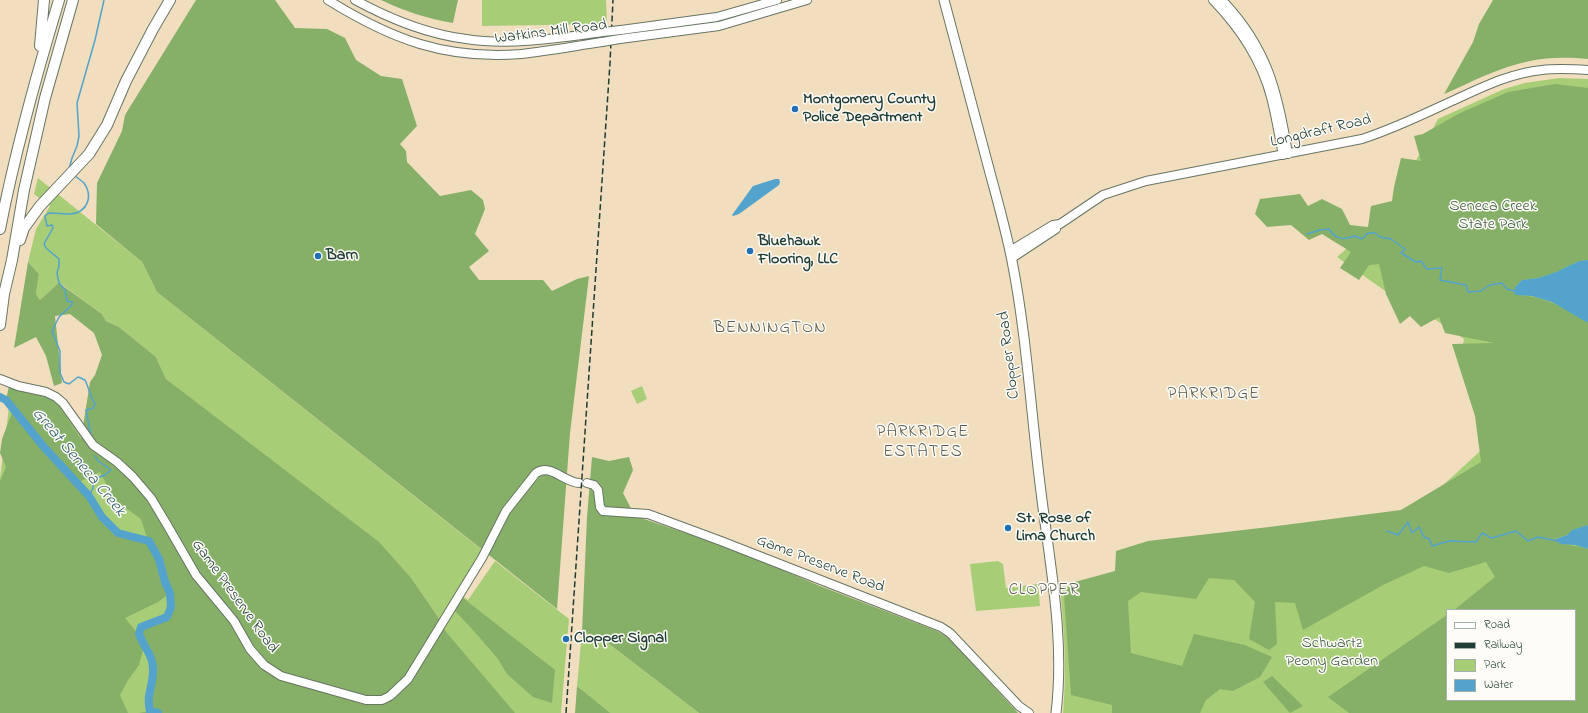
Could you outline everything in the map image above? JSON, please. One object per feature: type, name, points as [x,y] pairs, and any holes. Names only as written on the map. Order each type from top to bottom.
[{"type":"highway","points":[[36,73],[44,0]]},
{"type":"highway","points":[[0,229],[8,186],[36,73],[59,0]]},
{"type":"highway","points":[[0,325],[4,294],[12,260],[24,190],[45,98],[73,0]]},
{"type":"highway","points":[[12,260],[24,228],[40,206],[89,154],[107,125],[126,81],[170,0]]},
{"type":"main road","name":"Clopper Road","points":[[944,0],[1011,255],[1024,332],[1041,491],[1056,605],[1059,662],[1056,713]]},
{"type":"street","name":"Watkins Mill Road","points":[[328,0],[361,20],[382,30],[428,47],[453,52],[475,54],[521,54],[719,26],[807,0]]},
{"type":"street","name":"Watkins Mill Road","points":[[355,0],[391,18],[421,30],[467,40],[520,40],[557,38],[717,18],[777,0]]},
{"type":"street","points":[[1213,0],[1245,37],[1256,57],[1272,98],[1286,154]]},
{"type":"street","points":[[1222,0],[1250,33],[1262,54],[1271,75],[1278,97],[1286,154]]},
{"type":"street","name":"Longdraft Road","points":[[1011,255],[1053,225],[1060,224],[1103,195],[1113,191],[1146,181],[1355,141],[1380,133],[1482,87],[1514,76],[1541,70],[1588,70]]},
{"type":"street","name":"Game Preserve Road","points":[[0,379],[18,386],[46,392],[56,397],[63,403],[93,445],[117,462],[133,477],[159,510],[196,575],[234,621],[250,649],[264,665],[281,676],[366,700],[382,700],[390,696],[408,679],[482,558],[506,511],[536,473],[547,470],[568,480],[594,485],[598,490],[600,507],[603,511],[648,514],[940,627],[950,633],[1019,706],[1029,713]]},
{"type":"green space","points":[[196,0],[275,0],[295,28],[327,29],[345,38],[356,60],[381,76],[402,79],[417,126],[400,144],[406,151],[407,162],[440,196],[471,190],[483,200],[485,209],[475,234],[489,251],[469,267],[479,280],[543,280],[552,291],[577,279],[589,276],[570,433],[557,609],[157,292],[142,262],[96,224],[97,183],[122,131],[125,115]]},
{"type":"green space","points":[[381,0],[458,0],[453,23],[416,14]]},
{"type":"green space","points":[[482,0],[606,0],[607,24],[482,26]]},
{"type":"green space","points":[[1493,0],[1588,0],[1588,59],[1551,58],[1519,64],[1486,75],[1444,94],[1473,42],[1479,24]]},
{"type":"green space","name":"Seneca Creek State Park","points":[[1559,78],[1588,79],[1588,713],[1063,713],[1065,681],[1063,618],[1060,586],[1147,587],[1405,520],[1489,443],[1462,349],[1464,339],[1427,314],[1412,310],[1337,257],[1386,214],[1393,204],[1438,119],[1504,89],[1525,83]]},
{"type":"green space","name":"Seneca Creek State Park","points":[[1555,84],[1588,88],[1588,260],[1579,261],[1556,272],[1538,278],[1522,280],[1515,287],[1516,295],[1536,297],[1545,300],[1563,308],[1588,323],[1588,525],[1572,530],[1567,535],[1554,539],[1566,544],[1588,549],[1588,713],[1349,713],[1328,697],[1446,616],[1446,701],[1576,701],[1576,609],[1455,609],[1495,577],[1486,562],[1449,573],[1424,566],[1383,585],[1303,630],[1295,603],[1275,602],[1277,644],[1269,650],[1249,639],[1255,602],[1234,580],[1209,578],[1196,599],[1141,592],[1128,601],[1131,653],[1182,666],[1194,634],[1245,645],[1272,657],[1260,677],[1233,691],[1220,689],[1206,700],[1200,713],[1112,713],[1112,705],[1071,695],[1064,595],[1071,583],[1115,571],[1116,551],[1148,541],[1401,510],[1481,462],[1475,416],[1452,344],[1494,343],[1445,333],[1439,317],[1421,327],[1410,316],[1400,324],[1386,294],[1379,264],[1369,265],[1359,280],[1340,268],[1351,252],[1322,234],[1309,240],[1291,225],[1267,227],[1255,214],[1260,199],[1300,194],[1308,206],[1322,199],[1342,209],[1350,225],[1368,227],[1371,206],[1392,201],[1401,158],[1421,161],[1414,136],[1423,134],[1458,114],[1508,92]]},
{"type":"green space","points":[[38,178],[142,262],[157,292],[482,550],[440,620],[412,579],[166,379],[156,357],[119,327],[106,321],[102,314],[60,283],[40,300],[36,294],[39,274],[28,262],[36,229],[50,206],[34,194]]},
{"type":"green space","points":[[28,262],[39,274],[36,294],[40,300],[59,283],[102,314],[106,321],[119,327],[156,357],[166,379],[379,542],[412,579],[440,620],[446,632],[515,713],[139,713],[150,711],[147,701],[154,671],[151,656],[144,646],[139,665],[128,680],[120,695],[128,713],[0,713],[0,481],[6,467],[0,453],[2,439],[13,410],[6,400],[9,386],[47,397],[57,403],[81,439],[90,382],[95,375],[102,355],[94,333],[70,314],[55,316],[62,383],[54,386],[46,356],[36,337],[14,348]],"holes":[[[100,472],[111,493],[119,503],[141,519],[148,541],[118,533],[102,517],[89,496],[77,483]],[[170,593],[171,607],[167,617],[141,627],[138,634],[125,618],[158,602]]]},
{"type":"green space","points":[[12,384],[31,391],[64,408],[367,710],[461,595],[468,600],[495,561],[569,619],[561,713],[0,713],[0,478]]},
{"type":"green space","points":[[642,386],[647,399],[637,404],[631,391]]},
{"type":"green space","points":[[592,457],[609,461],[629,457],[633,470],[623,493],[635,516],[733,549],[820,586],[937,631],[949,638],[1018,713],[699,713],[600,637],[582,632],[587,517]]},
{"type":"green space","points":[[998,561],[1003,564],[1006,588],[1038,584],[1040,606],[976,611],[970,564]]},
{"type":"green space","points":[[463,598],[555,670],[552,703],[533,697],[507,674],[498,659],[455,611]]},
{"type":"green space","points":[[582,632],[600,637],[699,713],[577,713],[581,689],[577,686]]},
{"type":"green space","points":[[1272,676],[1303,706],[1290,713],[1263,682]]},
{"type":"green space","points":[[577,686],[610,713],[575,713]]},
{"type":"water","points":[[779,179],[779,185],[739,214],[732,215],[753,186]]},
{"type":"water","points":[[1588,260],[1588,323],[1552,302],[1532,296],[1516,295],[1514,293],[1515,287],[1522,280],[1538,278],[1556,272],[1579,261]]},
{"type":"water","points":[[1588,525],[1588,549],[1575,545],[1561,544],[1553,540],[1567,535],[1572,530]]},
{"type":"waterway","points":[[69,169],[79,136],[77,103],[95,40],[104,0]]},
{"type":"waterway","points":[[74,175],[84,183],[87,188],[87,203],[85,207],[77,213],[49,213],[45,216],[47,226],[52,225],[53,228],[44,244],[46,248],[59,259],[57,273],[59,283],[65,290],[67,301],[72,302],[72,305],[59,317],[52,331],[60,351],[60,373],[64,382],[69,384],[78,377],[85,380],[95,404],[93,408],[86,410],[91,436]]},
{"type":"waterway","points":[[1307,234],[1329,229],[1334,235],[1340,238],[1355,236],[1362,239],[1368,233],[1375,233],[1380,237],[1391,239],[1405,249],[1401,253],[1416,262],[1421,261],[1427,269],[1442,268],[1440,280],[1466,285],[1468,292],[1481,291],[1490,285],[1502,283],[1507,289],[1514,291]]},
{"type":"waterway","name":"Great Seneca Creek","points":[[0,397],[6,400],[43,446],[89,496],[102,517],[118,533],[149,541],[159,559],[165,582],[170,593],[171,607],[167,617],[141,627],[139,634],[153,666],[153,676],[149,695],[150,711],[158,713]]},
{"type":"waterway","points":[[89,496],[93,488],[94,479],[105,475],[111,470],[97,460],[95,456]]},
{"type":"waterway","points":[[1387,531],[1398,535],[1408,522],[1412,533],[1419,527],[1424,537],[1429,539],[1432,546],[1449,541],[1476,542],[1482,533],[1492,538],[1516,531],[1528,541],[1538,537],[1553,540]]},
{"type":"railway","points":[[566,713],[613,0]]},
{"type":"place","name":"Montgomery County Police Department","points":[[795,109]]},
{"type":"place","name":"Bluehawk Flooring, LLC","points":[[750,251]]},
{"type":"place","name":"Barn","points":[[318,256]]},
{"type":"place","name":"St. Rose of Lima Church","points":[[1008,528]]},
{"type":"place","name":"Clopper Signal","points":[[566,639]]},
{"type":"district","name":"BENNINGTON","points":[[770,329]]},
{"type":"district","name":"PARKRIDGE","points":[[1214,395]]},
{"type":"district","name":"PARKRIDGE ESTATES","points":[[923,443]]},
{"type":"district","name":"CLOPPER","points":[[1044,591]]},
{"type":"park label","name":"Schwartz Peony Garden","points":[[1332,653]]}]
